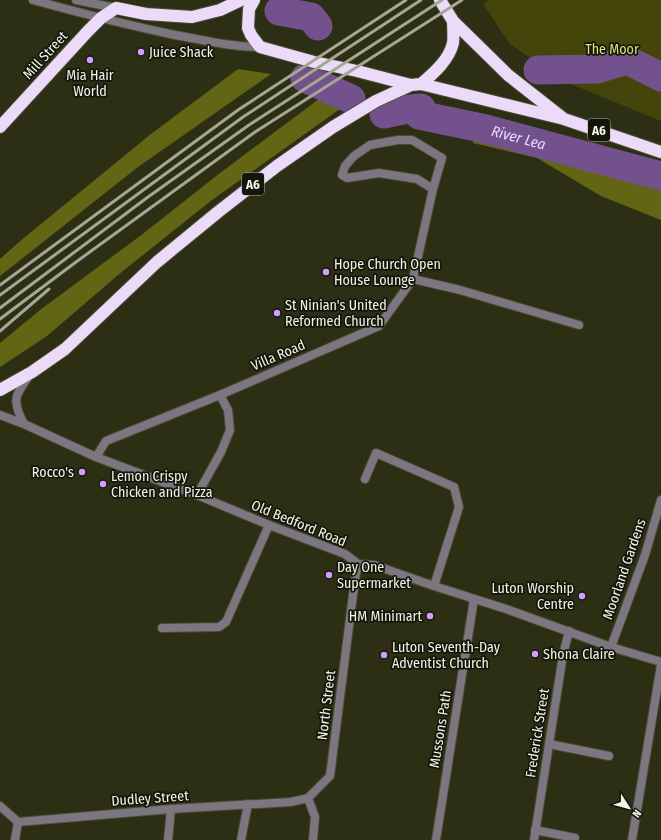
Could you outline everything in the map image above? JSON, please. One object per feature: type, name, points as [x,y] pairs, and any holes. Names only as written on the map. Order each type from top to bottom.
[{"type":"highway","points":[[116,8],[146,14],[192,17],[220,10],[241,0]]},
{"type":"highway","points":[[254,0],[249,9],[248,28],[251,36],[260,47],[314,62],[416,85],[434,72],[444,61],[453,43],[453,21],[440,0]]},
{"type":"highway","name":"Mill Street","points":[[0,126],[80,39],[102,18],[116,8]]},
{"type":"highway","name":"A6","points":[[453,21],[508,75],[564,119]]},
{"type":"highway","name":"A6","points":[[0,390],[32,372],[65,349],[157,262],[277,166],[333,127],[376,101],[416,85],[564,119],[661,152]]},
{"type":"street","points":[[33,0],[102,18],[210,42],[244,47],[260,47]]},
{"type":"street","points":[[76,0],[116,8]]},
{"type":"street","points":[[433,189],[417,179],[379,173],[347,178],[342,174],[345,166],[354,156],[370,145],[398,140],[412,140],[442,158],[433,189],[414,280],[460,290],[579,325]]},
{"type":"street","name":"Villa Road","points":[[96,457],[106,441],[220,395],[379,326],[414,280]]},
{"type":"street","points":[[24,424],[16,409],[17,395],[32,372]]},
{"type":"street","points":[[197,495],[221,452],[230,430],[228,410],[220,395]]},
{"type":"street","name":"Old Bedford Road","points":[[0,415],[24,424],[96,457],[197,495],[345,554],[358,564],[374,565],[569,631],[610,647],[661,662]]},
{"type":"street","points":[[365,479],[376,453],[454,487],[458,507],[434,586]]},
{"type":"street","name":"Moorland Gardens","points":[[610,647],[645,555],[661,500]]},
{"type":"street","points":[[162,628],[219,628],[226,622],[270,525]]},
{"type":"street","name":"North Street","points":[[308,798],[330,776],[358,564]]},
{"type":"street","name":"Mussons Path","points":[[436,840],[474,599]]},
{"type":"street","name":"Frederick Street","points":[[534,840],[563,655],[569,631]]},
{"type":"street","points":[[632,840],[661,665]]},
{"type":"street","points":[[549,744],[609,756]]},
{"type":"street","points":[[308,798],[315,817],[312,840]]},
{"type":"street","name":"Dudley Street","points":[[18,822],[171,809],[291,802],[308,798]]},
{"type":"street","points":[[241,840],[248,804]]},
{"type":"street","points":[[0,806],[18,822],[15,840]]},
{"type":"street","points":[[168,840],[171,809]]},
{"type":"street","points":[[535,830],[574,838]]},
{"type":"green space","name":"The Moor","points":[[490,0],[661,0],[661,121],[561,80],[509,43],[483,4]]},
{"type":"shaded area","points":[[238,69],[271,74],[138,167],[0,276],[0,259],[19,242],[151,134]]},
{"type":"shaded area","points":[[335,87],[366,94],[340,109],[212,200],[118,275],[47,336],[0,367],[0,343],[40,310],[140,236],[220,173]]},
{"type":"shaded area","points":[[474,133],[576,157],[661,185],[661,220],[601,196],[537,158],[473,143]]},
{"type":"waterway","name":"River Lea","points":[[279,11],[311,17],[318,26]]},
{"type":"waterway","name":"River Lea","points":[[538,70],[597,69],[627,60],[661,77]]},
{"type":"waterway","name":"River Lea","points":[[305,78],[351,99]]},
{"type":"waterway","name":"River Lea","points":[[384,114],[421,108],[419,115],[486,129],[661,176]]},
{"type":"railway","points":[[0,285],[238,110],[406,0]]},
{"type":"railway","points":[[0,295],[243,117],[421,0]]},
{"type":"railway","points":[[0,308],[148,197],[249,125],[442,0]]},
{"type":"railway","points":[[0,319],[255,132],[462,0]]},
{"type":"railway","points":[[0,331],[49,289]]},
{"type":"place","name":"Juice Shack","points":[[141,52]]},
{"type":"place","name":"Mia Hair World","points":[[90,60]]},
{"type":"place","name":"Hope Church Open House Lounge","points":[[326,272]]},
{"type":"place","name":"St Ninian's United Reformed Church","points":[[277,313]]},
{"type":"place","name":"Rocco's","points":[[82,472]]},
{"type":"place","name":"Lemon Crispy Chicken and Pizza","points":[[103,484]]},
{"type":"place","name":"Day One Supermarket","points":[[329,575]]},
{"type":"place","name":"Luton Worship Centre","points":[[582,596]]},
{"type":"place","name":"HM Minimart","points":[[430,616]]},
{"type":"place","name":"Shona Claire","points":[[535,654]]},
{"type":"place","name":"Luton Seventh-Day Adventist Church","points":[[384,655]]}]
